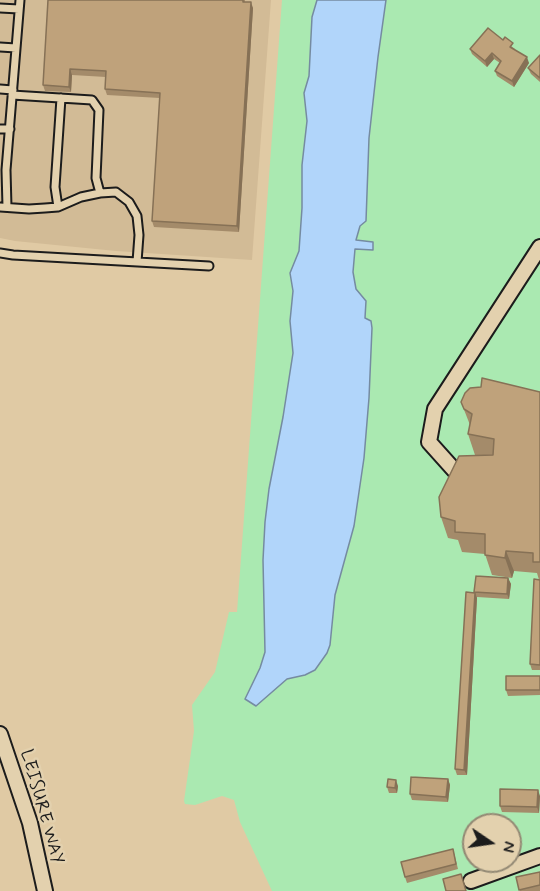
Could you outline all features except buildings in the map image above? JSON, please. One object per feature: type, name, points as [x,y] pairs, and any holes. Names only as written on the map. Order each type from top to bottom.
[{"type":"street","points":[[455,471],[429,442],[435,409],[540,247]]},
{"type":"street","name":"LEISURE WAY","points":[[0,734],[30,824],[45,891]]},
{"type":"street","points":[[471,881],[540,856]]},
{"type":"lane","points":[[20,0],[10,129],[3,170],[3,207],[28,209],[58,207],[81,197],[116,192],[129,202],[137,216],[139,235],[136,262]]},
{"type":"lane","points":[[0,8],[19,9]]},
{"type":"lane","points":[[0,47],[16,48]]},
{"type":"lane","points":[[0,89],[92,100],[99,110],[96,178],[100,193]]},
{"type":"lane","points":[[58,207],[55,187],[61,98]]},
{"type":"lane","points":[[0,129],[10,129]]},
{"type":"lane","points":[[0,253],[209,266]]},
{"type":"lane","points":[[0,260],[13,255]]},
{"type":"shaded area","points":[[0,0],[271,0],[252,260],[116,251],[0,238]]},
{"type":"green space","points":[[282,0],[540,0],[540,891],[272,891],[240,822],[234,800],[222,796],[195,805],[185,804],[184,801],[194,731],[192,705],[215,672],[229,612],[237,612]]},
{"type":"water","points":[[317,0],[386,0],[369,138],[366,221],[360,226],[356,240],[373,242],[373,250],[355,249],[353,272],[356,289],[366,301],[365,318],[371,321],[372,328],[364,458],[354,526],[335,595],[330,645],[327,653],[315,670],[287,679],[256,706],[245,699],[265,652],[263,560],[265,522],[293,353],[290,321],[293,291],[290,273],[299,251],[302,165],[307,121],[304,93],[309,76],[312,17]]}]
